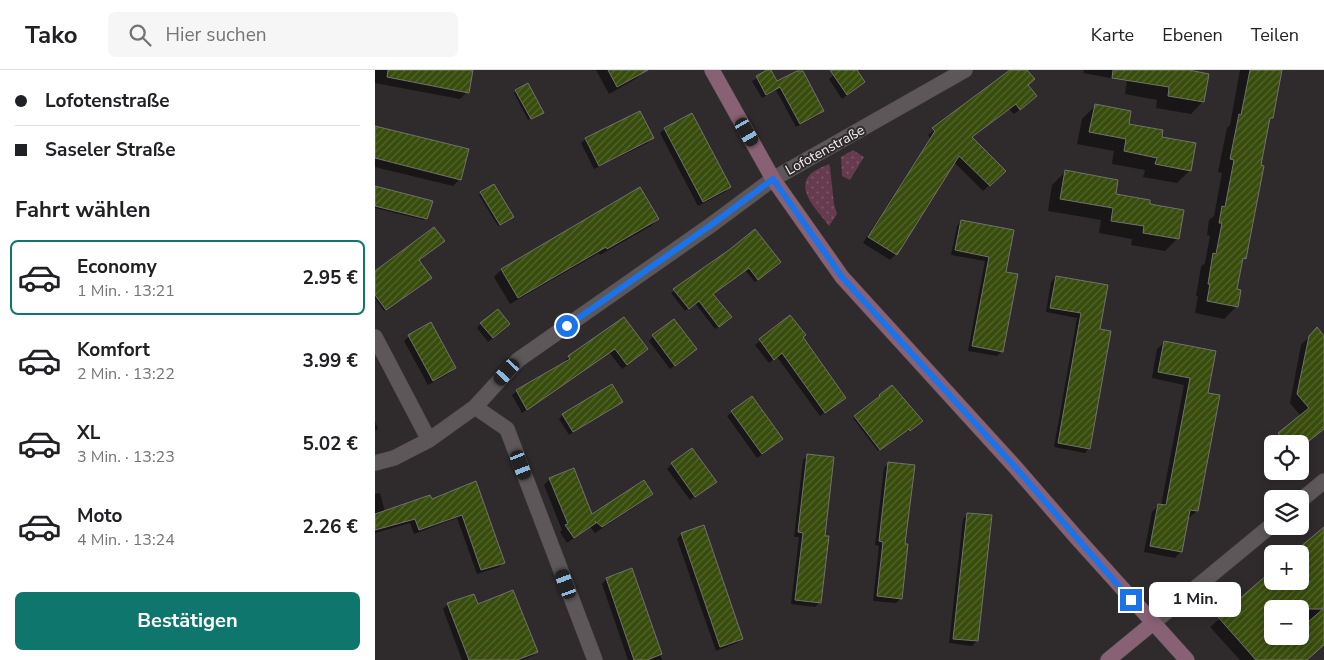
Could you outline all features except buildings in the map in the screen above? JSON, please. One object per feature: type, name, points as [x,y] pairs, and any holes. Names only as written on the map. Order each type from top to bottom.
[{"type":"street","points":[[711,70],[773,179],[842,277],[1187,660]]},
{"type":"street","name":"Lofotenstraße","points":[[375,463],[394,458],[429,440],[475,407],[518,360],[696,236],[773,179],[965,70]]},
{"type":"street","points":[[375,337],[429,440]]},
{"type":"street","points":[[475,407],[507,429],[595,660]]},
{"type":"street","points":[[1309,494],[1324,481]]},
{"type":"street","points":[[1108,660],[1264,531]]},
{"type":"shaded area","points":[[853,150],[864,157],[850,180],[842,176],[841,157]]},
{"type":"shaded area","points":[[829,164],[837,214],[829,226],[811,203],[805,183],[808,177],[817,169]]},
{"type":"route","points":[[567,326],[773,179],[842,277],[1016,468],[1131,600]]}]
